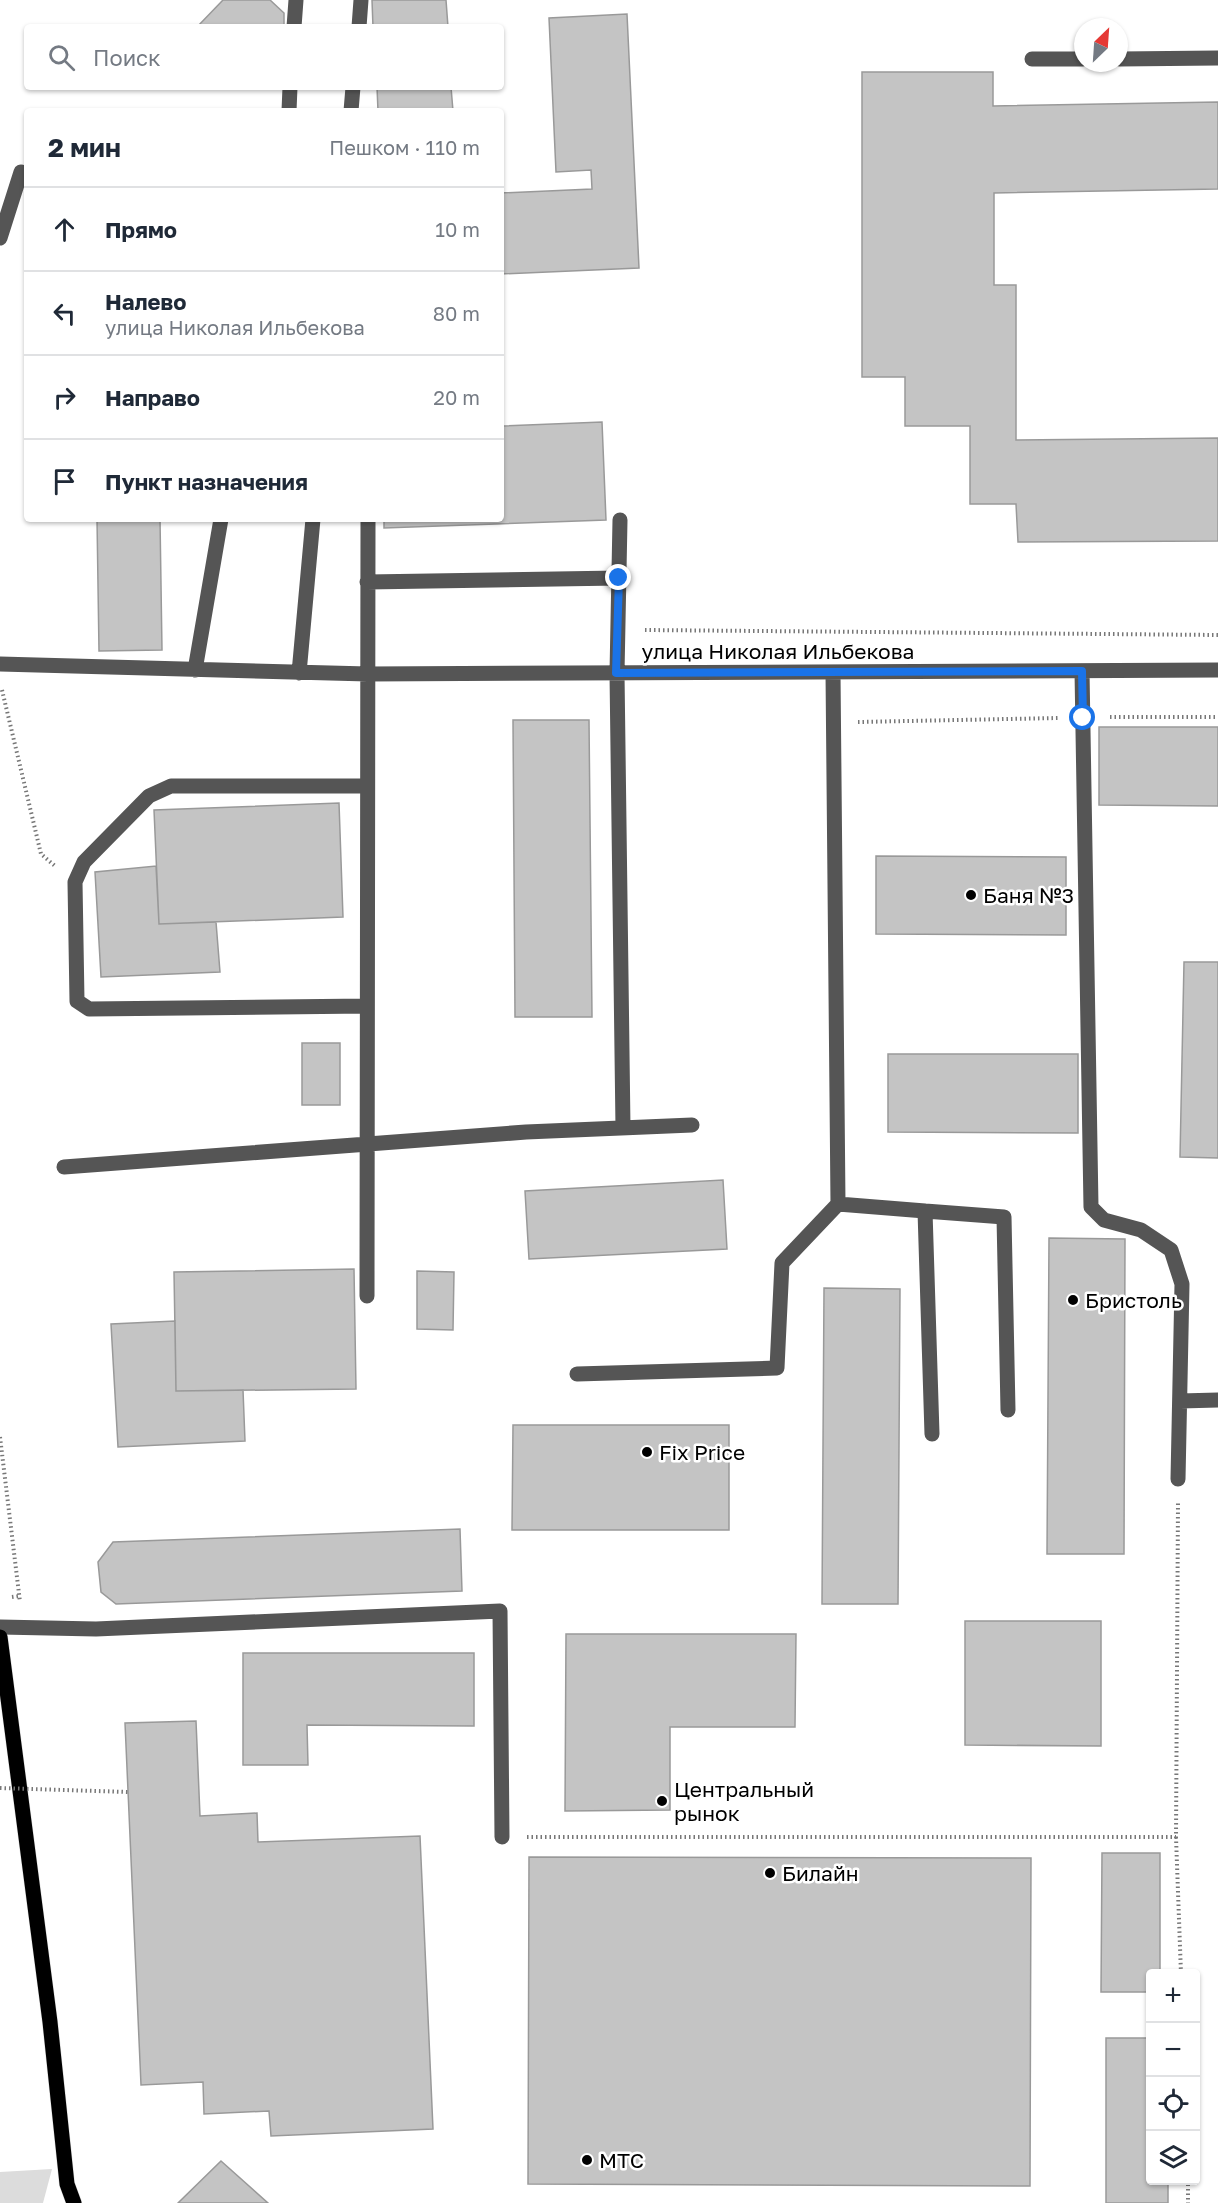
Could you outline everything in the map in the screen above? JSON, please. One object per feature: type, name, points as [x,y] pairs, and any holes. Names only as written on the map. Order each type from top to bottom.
[{"type":"main road","points":[[0,1637],[50,2022],[67,2184],[74,2203]]},
{"type":"main road","points":[[64,2203],[67,2184]]},
{"type":"street","points":[[294,24],[296,0]]},
{"type":"street","points":[[359,24],[362,0]]},
{"type":"street","points":[[1128,59],[1218,58]]},
{"type":"street","points":[[1032,59],[1074,59]]},
{"type":"street","points":[[289,108],[290,90]]},
{"type":"street","points":[[351,108],[353,90]]},
{"type":"street","points":[[0,238],[21,172]]},
{"type":"street","points":[[620,520],[616,673],[623,1128]]},
{"type":"street","points":[[195,670],[220,522]]},
{"type":"street","points":[[299,673],[313,522]]},
{"type":"street","points":[[367,1296],[368,522]]},
{"type":"street","points":[[367,582],[619,578]]},
{"type":"street","name":"улица Николая Ильбекова","points":[[0,664],[368,674],[1218,670]]},
{"type":"street","points":[[1082,671],[1091,1207],[1104,1220],[1142,1230],[1171,1250],[1182,1284],[1178,1479]]},
{"type":"street","points":[[577,1374],[777,1368],[782,1263],[838,1204],[833,672]]},
{"type":"street","points":[[367,786],[171,786],[149,796],[84,862],[75,882],[77,1001],[88,1009],[367,1006]]},
{"type":"street","points":[[64,1167],[526,1132],[692,1125]]},
{"type":"street","points":[[838,1204],[1004,1217],[1008,1410]]},
{"type":"street","points":[[925,1211],[932,1434]]},
{"type":"street","points":[[1180,1401],[1218,1400]]},
{"type":"street","points":[[0,1627],[96,1629],[500,1611],[502,1837]]},
{"type":"path","points":[[618,630],[1218,636]]},
{"type":"path","points":[[0,683],[41,855],[75,882]]},
{"type":"path","points":[[834,722],[1218,717]]},
{"type":"path","points":[[0,1437],[23,1627]]},
{"type":"path","points":[[1178,1479],[1176,1837],[1180,1969]]},
{"type":"path","points":[[12,1597],[19,1596]]},
{"type":"path","points":[[0,1788],[128,1792]]},
{"type":"path","points":[[502,1837],[1176,1837]]},
{"type":"path","points":[[1188,2185],[1188,2203]]},
{"type":"shaded area","points":[[52,2169],[43,2203],[0,2203],[0,2172]]},
{"type":"building","points":[[223,0],[270,0],[284,13],[284,24],[200,24]]},
{"type":"building","points":[[372,0],[446,0],[448,24],[373,24]]},
{"type":"building","points":[[627,14],[639,268],[504,274],[504,193],[592,189],[591,170],[556,172],[549,18]]},
{"type":"building","points":[[862,72],[993,72],[993,106],[1218,102],[1218,189],[994,193],[994,285],[1016,285],[1016,440],[1218,438],[1218,541],[1018,542],[1016,504],[970,504],[970,426],[905,426],[905,377],[862,377]]},
{"type":"building","points":[[377,90],[451,90],[453,108],[378,108]]},
{"type":"building","points":[[602,422],[606,520],[384,528],[384,522],[504,522],[504,426]]},
{"type":"building","points":[[97,522],[160,522],[162,650],[99,651]]},
{"type":"building","points":[[513,720],[589,720],[592,1017],[515,1017]]},
{"type":"building","points":[[1099,727],[1218,727],[1218,806],[1099,805]]},
{"type":"building","points":[[339,803],[343,917],[159,924],[154,810]]},
{"type":"building","name":"Баня №3","points":[[876,856],[1066,857],[1066,935],[876,934]]},
{"type":"building","points":[[156,866],[159,924],[216,922],[220,972],[101,977],[95,872]]},
{"type":"building","points":[[1184,962],[1218,962],[1218,1158],[1180,1157]]},
{"type":"building","points":[[302,1043],[340,1043],[340,1105],[302,1105]]},
{"type":"building","points":[[888,1054],[1078,1054],[1078,1133],[888,1132]]},
{"type":"building","points":[[723,1180],[727,1249],[529,1259],[525,1191]]},
{"type":"building","points":[[1049,1238],[1125,1239],[1124,1554],[1047,1554]]},
{"type":"building","points":[[354,1269],[356,1389],[176,1391],[174,1272]]},
{"type":"building","points":[[417,1271],[454,1272],[453,1330],[417,1329]]},
{"type":"building","points":[[824,1288],[900,1289],[898,1604],[822,1604]]},
{"type":"building","points":[[175,1321],[176,1391],[243,1390],[245,1441],[118,1447],[111,1324]]},
{"type":"building","points":[[513,1425],[729,1425],[729,1530],[512,1530]]},
{"type":"building","points":[[460,1529],[462,1591],[116,1604],[101,1592],[98,1562],[113,1542]]},
{"type":"building","points":[[965,1621],[1101,1621],[1101,1746],[965,1745]]},
{"type":"building","points":[[566,1634],[796,1634],[795,1727],[670,1727],[670,1810],[565,1811]]},
{"type":"building","points":[[243,1653],[474,1653],[474,1726],[307,1725],[308,1765],[243,1765]]},
{"type":"building","points":[[196,1721],[200,1816],[257,1813],[258,1842],[420,1836],[433,2129],[271,2136],[269,2111],[204,2114],[203,2082],[141,2085],[125,1723]]},
{"type":"building","points":[[1102,1853],[1160,1853],[1160,1969],[1146,1969],[1146,1992],[1101,1992]]},
{"type":"building","points":[[529,1857],[1031,1858],[1030,2186],[528,2184]]},
{"type":"building","points":[[1106,2038],[1146,2038],[1146,2185],[1168,2185],[1168,2203],[1106,2203]]},
{"type":"building","points":[[221,2161],[268,2203],[178,2203]]},
{"type":"place","name":"Баня №3","points":[[971,895]]},
{"type":"place","name":"Бристоль","points":[[1073,1300]]},
{"type":"place","name":"Fix Price","points":[[647,1452]]},
{"type":"place","name":"Центральный рынок","points":[[662,1801]]},
{"type":"place","name":"Билайн","points":[[770,1873]]},
{"type":"place","name":"МТС","points":[[587,2160]]},
{"type":"route","points":[[619,578],[616,673],[1082,671],[1083,718]]}]
